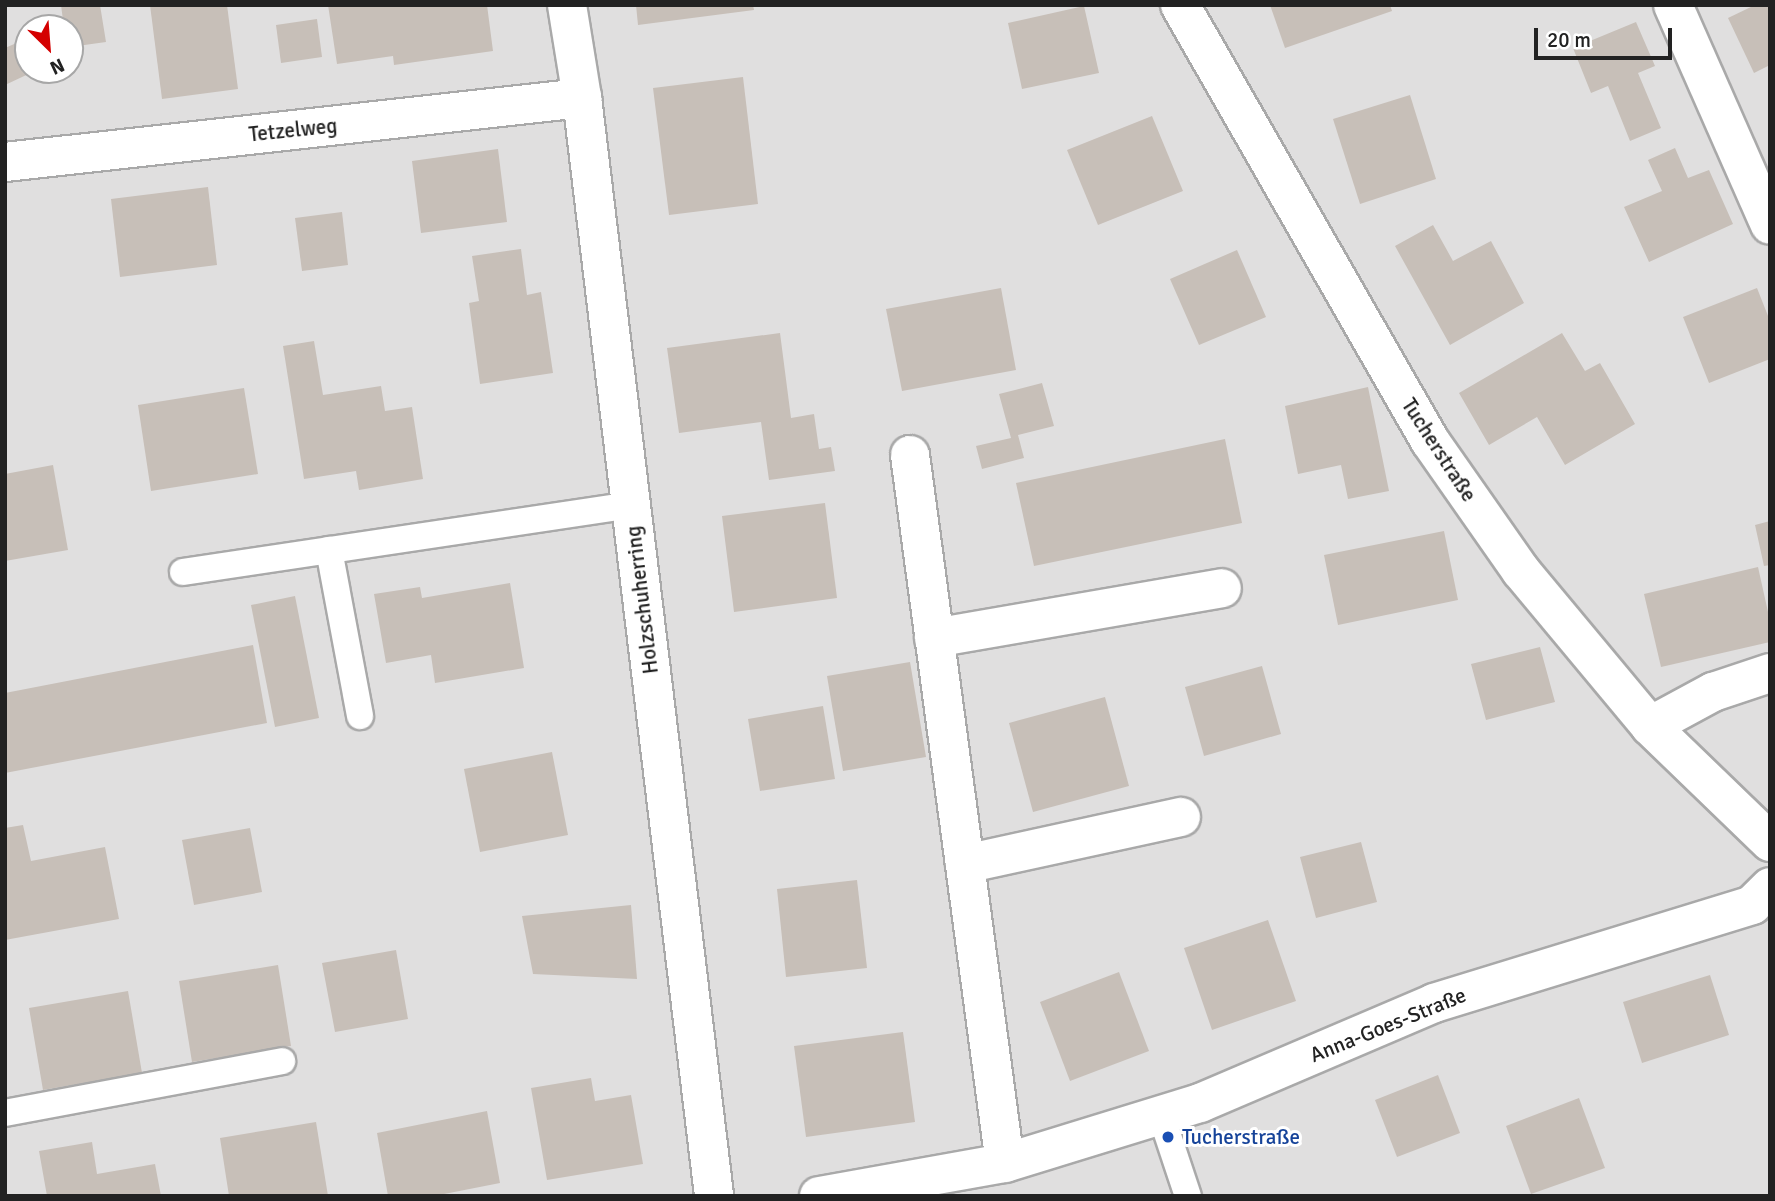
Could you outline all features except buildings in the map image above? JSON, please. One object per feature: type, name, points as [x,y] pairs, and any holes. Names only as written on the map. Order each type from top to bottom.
[{"type":"street","name":"Holzschuherring","points":[[568,5],[582,98],[714,1196]]},
{"type":"street","name":"Tucherstraße","points":[[1180,5],[1430,441],[1521,571],[1650,726],[1770,842]]},
{"type":"street","points":[[1673,5],[1770,225]]},
{"type":"street","name":"Tetzelweg","points":[[5,162],[582,98]]},
{"type":"street","points":[[910,454],[1005,1163]]},
{"type":"street","points":[[934,638],[1222,588]]},
{"type":"street","points":[[1650,726],[1680,707],[1713,692],[1770,673]]},
{"type":"street","points":[[965,864],[1181,817]]},
{"type":"street","name":"Anna-Goes-Straße","points":[[819,1196],[1005,1163],[1200,1103],[1434,1003],[1752,905],[1770,887]]},
{"type":"lane","points":[[183,572],[631,505]]},
{"type":"lane","points":[[329,550],[360,716]]},
{"type":"lane","points":[[5,1113],[282,1061]]},
{"type":"lane","points":[[1161,1115],[1188,1196]]},
{"type":"shaded area","points":[[5,5],[1770,5],[1770,1196],[5,1196]]},
{"type":"place","name":"Tucherstraße","points":[[1168,1137]]}]
